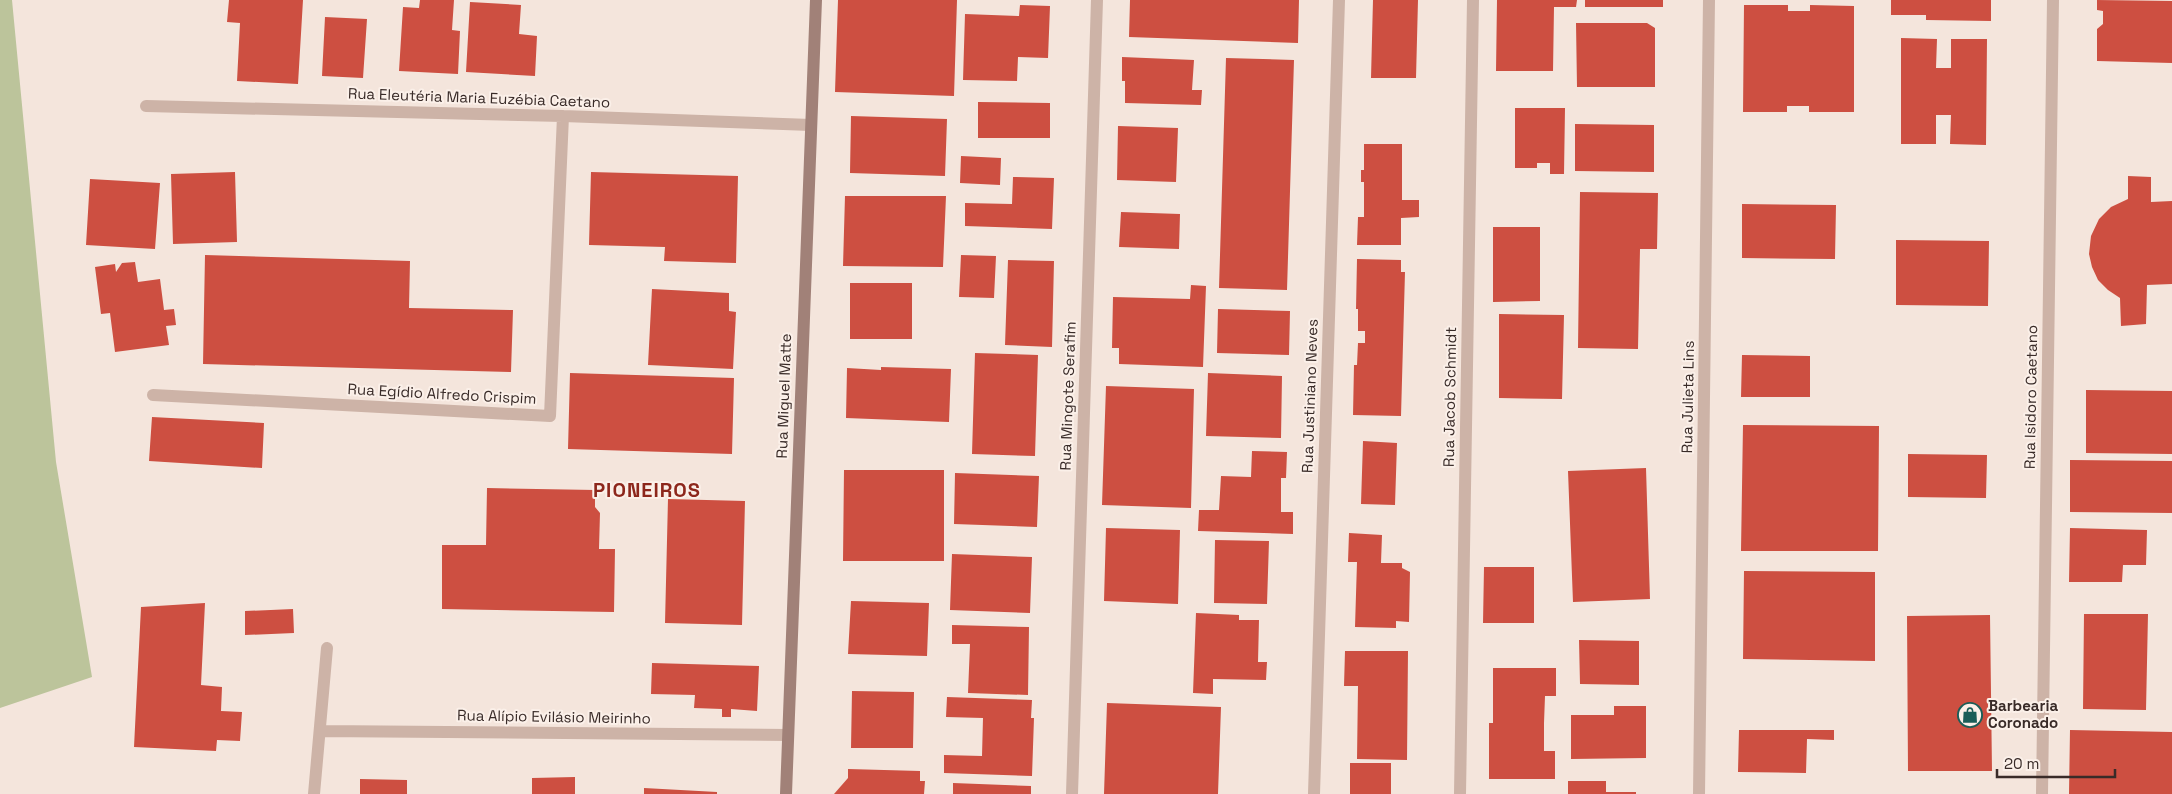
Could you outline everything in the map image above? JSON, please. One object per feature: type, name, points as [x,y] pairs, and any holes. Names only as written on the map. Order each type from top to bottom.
[{"type":"main road","name":"Rua Miguel Matte","points":[[786,794],[816,0]]},
{"type":"street","name":"Rua Mingote Serafim","points":[[1072,794],[1097,0]]},
{"type":"street","name":"Rua Justiniano Neves","points":[[1314,794],[1339,0]]},
{"type":"street","name":"Rua Jacob Schmidt","points":[[1460,794],[1473,0]]},
{"type":"street","name":"Rua Julieta Lins","points":[[1699,794],[1709,0]]},
{"type":"street","name":"Rua Isidoro Caetano","points":[[2042,794],[2053,0]]},
{"type":"street","name":"Rua Eleutéria Maria Euzébia Caetano","points":[[146,106],[563,116],[811,125]]},
{"type":"street","name":"Rua Egídio Alfredo Crispim","points":[[153,395],[550,416],[563,116]]},
{"type":"street","points":[[314,794],[326,648]]},
{"type":"street","name":"Rua Alípio Evilásio Meirinho","points":[[320,731],[788,735]]},
{"type":"green space","points":[[0,0],[12,0],[56,462],[92,677],[0,708]]},
{"type":"building","points":[[229,0],[303,0],[298,84],[237,81],[240,23],[227,22]]},
{"type":"building","points":[[420,0],[454,0],[452,30],[460,31],[458,74],[399,71],[403,7],[419,8]]},
{"type":"building","points":[[838,0],[957,0],[954,96],[835,92]]},
{"type":"building","points":[[1130,0],[1299,0],[1298,43],[1129,37]]},
{"type":"building","points":[[1373,0],[1418,0],[1416,78],[1371,78]]},
{"type":"building","points":[[1497,0],[1577,0],[1576,7],[1554,7],[1553,71],[1496,71]]},
{"type":"building","points":[[1585,0],[1663,0],[1663,7],[1585,7]]},
{"type":"building","points":[[1891,0],[1991,0],[1991,21],[1926,20],[1926,15],[1891,15]]},
{"type":"building","points":[[2097,0],[2172,1],[2172,63],[2097,61],[2097,29],[2103,24],[2103,11],[2097,10]]},
{"type":"building","points":[[470,2],[521,5],[519,34],[537,36],[535,76],[466,72]]},
{"type":"building","points":[[1020,5],[1050,6],[1048,58],[1018,57],[1017,81],[963,80],[965,14],[1019,16]]},
{"type":"building","points":[[1744,5],[1788,5],[1788,11],[1810,11],[1810,5],[1854,6],[1854,112],[1809,112],[1809,106],[1787,106],[1787,112],[1743,112]]},
{"type":"building","points":[[325,17],[367,19],[363,78],[322,76]]},
{"type":"building","points":[[1576,23],[1647,23],[1655,28],[1655,87],[1577,87]]},
{"type":"building","points":[[1901,38],[1937,39],[1936,68],[1951,68],[1951,39],[1987,39],[1986,145],[1950,144],[1951,115],[1936,115],[1936,144],[1901,144]]},
{"type":"building","points":[[1122,57],[1194,60],[1192,90],[1202,90],[1201,105],[1125,103],[1125,81],[1122,81]]},
{"type":"building","points":[[1226,58],[1294,60],[1287,290],[1219,288]]},
{"type":"building","points":[[978,102],[1050,103],[1050,138],[978,138]]},
{"type":"building","points":[[1515,108],[1565,108],[1564,174],[1550,174],[1550,163],[1537,163],[1537,168],[1515,168]]},
{"type":"building","points":[[851,116],[947,119],[945,176],[850,173]]},
{"type":"building","points":[[1575,124],[1654,125],[1654,172],[1575,171]]},
{"type":"building","points":[[1118,126],[1178,128],[1176,182],[1117,180]]},
{"type":"building","points":[[1364,144],[1402,144],[1402,200],[1419,200],[1419,217],[1401,218],[1401,245],[1357,245],[1358,217],[1364,217],[1364,182],[1361,182],[1361,170],[1364,170]]},
{"type":"building","points":[[961,156],[1001,158],[1000,185],[960,183]]},
{"type":"building","points":[[235,172],[237,242],[173,244],[171,174]]},
{"type":"building","points":[[591,172],[738,176],[736,263],[664,261],[665,247],[589,245]]},
{"type":"building","points":[[2128,176],[2151,177],[2151,202],[2172,201],[2172,284],[2147,285],[2146,324],[2121,326],[2120,298],[2098,280],[2089,254],[2091,236],[2099,219],[2111,207],[2128,199]]},
{"type":"building","points":[[1013,177],[1054,178],[1052,229],[965,226],[965,203],[1012,204]]},
{"type":"building","points":[[90,179],[160,183],[155,249],[86,245]]},
{"type":"building","points":[[1580,192],[1658,193],[1657,249],[1640,249],[1638,349],[1578,348]]},
{"type":"building","points":[[845,196],[946,196],[943,267],[843,266]]},
{"type":"building","points":[[1742,204],[1836,205],[1835,259],[1742,258]]},
{"type":"building","points":[[1121,212],[1180,214],[1179,249],[1119,247]]},
{"type":"building","points":[[1493,227],[1540,227],[1540,301],[1493,302]]},
{"type":"building","points":[[1896,240],[1989,241],[1988,306],[1896,305]]},
{"type":"building","points":[[205,255],[410,261],[409,308],[513,310],[511,372],[203,364]]},
{"type":"building","points":[[961,255],[996,256],[994,298],[959,297]]},
{"type":"building","points":[[1357,259],[1401,260],[1401,272],[1405,272],[1401,416],[1353,415],[1354,365],[1357,365],[1358,343],[1365,343],[1365,331],[1358,331],[1358,309],[1356,309]]},
{"type":"building","points":[[1008,260],[1054,261],[1052,347],[1005,345]]},
{"type":"building","points":[[135,262],[138,282],[160,279],[164,310],[174,309],[176,325],[166,326],[169,345],[115,352],[110,313],[101,314],[95,267],[115,264],[116,272],[122,263]]},
{"type":"building","points":[[850,283],[912,283],[912,339],[850,339]]},
{"type":"building","points":[[1191,285],[1206,286],[1203,367],[1119,364],[1119,348],[1112,348],[1113,297],[1190,299]]},
{"type":"building","points":[[652,289],[729,293],[729,311],[736,312],[733,369],[648,365]]},
{"type":"building","points":[[1218,309],[1290,311],[1289,355],[1217,353]]},
{"type":"building","points":[[1499,314],[1564,315],[1562,399],[1499,398]]},
{"type":"building","points":[[975,353],[1038,355],[1035,456],[972,454]]},
{"type":"building","points":[[1742,355],[1810,356],[1810,397],[1741,397]]},
{"type":"building","points":[[881,367],[951,369],[949,422],[846,418],[847,368],[881,370]]},
{"type":"building","points":[[570,373],[734,378],[732,454],[568,449]]},
{"type":"building","points":[[1208,373],[1282,376],[1281,438],[1206,436]]},
{"type":"building","points":[[1106,386],[1194,389],[1191,508],[1102,505]]},
{"type":"building","points":[[2086,390],[2172,391],[2172,454],[2086,453]]},
{"type":"building","points":[[152,417],[264,423],[262,468],[149,461]]},
{"type":"building","points":[[1743,425],[1879,426],[1878,551],[1741,551]]},
{"type":"building","points":[[1363,441],[1397,443],[1395,505],[1361,504]]},
{"type":"building","points":[[1252,451],[1287,452],[1286,478],[1281,478],[1281,512],[1293,512],[1293,534],[1198,531],[1199,510],[1219,510],[1221,476],[1251,477]]},
{"type":"building","points":[[1908,454],[1987,455],[1986,498],[1908,497]]},
{"type":"building","points":[[2070,460],[2172,461],[2172,513],[2070,512]]},
{"type":"building","points":[[1646,468],[1650,599],[1573,602],[1568,471]]},
{"type":"building","points":[[844,470],[944,470],[944,561],[843,561]]},
{"type":"building","points":[[955,473],[1039,476],[1037,527],[954,524]]},
{"type":"building","points":[[487,488],[595,490],[595,507],[600,513],[599,549],[615,549],[614,612],[442,609],[442,545],[486,545]]},
{"type":"building","points":[[668,499],[745,501],[742,625],[665,623]]},
{"type":"building","points":[[1106,528],[1180,530],[1178,604],[1104,601]]},
{"type":"building","points":[[2070,528],[2147,530],[2146,565],[2123,565],[2122,582],[2069,582]]},
{"type":"building","points":[[1349,533],[1382,535],[1381,563],[1402,563],[1402,568],[1410,572],[1409,622],[1396,621],[1396,628],[1355,627],[1357,562],[1348,562]]},
{"type":"building","points":[[1215,540],[1269,541],[1267,604],[1214,603]]},
{"type":"building","points":[[952,554],[1032,557],[1030,613],[950,610]]},
{"type":"building","points":[[1484,567],[1534,567],[1534,623],[1483,623]]},
{"type":"building","points":[[1744,571],[1875,572],[1875,661],[1743,659]]},
{"type":"building","points":[[851,601],[929,603],[927,656],[848,654]]},
{"type":"building","points":[[205,603],[201,685],[222,687],[221,711],[242,712],[240,741],[217,740],[216,751],[134,747],[141,607]]},
{"type":"building","points":[[293,609],[294,633],[245,635],[245,611]]},
{"type":"building","points":[[1196,613],[1239,615],[1239,620],[1259,620],[1258,662],[1267,662],[1266,680],[1213,679],[1213,694],[1193,693]]},
{"type":"building","points":[[2084,614],[2148,614],[2146,710],[2083,709]]},
{"type":"building","points":[[1990,615],[1992,771],[1908,771],[1907,616]]},
{"type":"building","points":[[952,625],[1029,627],[1028,695],[968,693],[970,644],[952,644]]},
{"type":"building","points":[[1579,640],[1639,641],[1639,685],[1580,684]]},
{"type":"building","points":[[1345,651],[1408,651],[1407,760],[1357,759],[1358,686],[1344,686]]},
{"type":"building","points":[[652,663],[759,666],[757,711],[731,709],[731,717],[722,717],[722,709],[694,708],[695,695],[651,694]]},
{"type":"building","points":[[1493,668],[1556,668],[1556,696],[1545,696],[1544,723],[1544,751],[1555,751],[1555,779],[1489,779],[1489,723],[1493,723]]},
{"type":"building","points":[[852,691],[914,692],[913,748],[851,748]]},
{"type":"building","points":[[947,697],[1032,700],[1031,718],[1034,718],[1032,776],[944,773],[944,755],[982,756],[983,718],[946,717]]},
{"type":"building","points":[[1107,703],[1221,707],[1218,794],[1104,794]]},
{"type":"building","points":[[1614,706],[1646,706],[1646,758],[1571,759],[1571,715],[1614,715]]},
{"type":"building","points":[[1739,730],[1834,730],[1834,740],[1807,739],[1806,773],[1738,772]]},
{"type":"building","points":[[2070,730],[2172,732],[2172,794],[2069,794]]},
{"type":"building","points":[[1350,763],[1391,763],[1391,794],[1350,794]]},
{"type":"building","points":[[848,769],[920,771],[920,781],[925,781],[924,794],[834,794],[848,778]]},
{"type":"building","points":[[575,777],[575,794],[532,794],[532,778]]},
{"type":"building","points":[[360,779],[407,780],[407,794],[360,794]]},
{"type":"building","points":[[1568,781],[1606,781],[1606,792],[1636,792],[1636,794],[1568,794]]},
{"type":"building","points":[[953,783],[1031,786],[1031,794],[953,794]]},
{"type":"building","points":[[644,788],[717,792],[717,794],[644,794]]},
{"type":"place","name":"Barbearia Coronado","points":[[1970,715]]},
{"type":"district","name":"PIONEIROS","points":[[647,490]]}]
